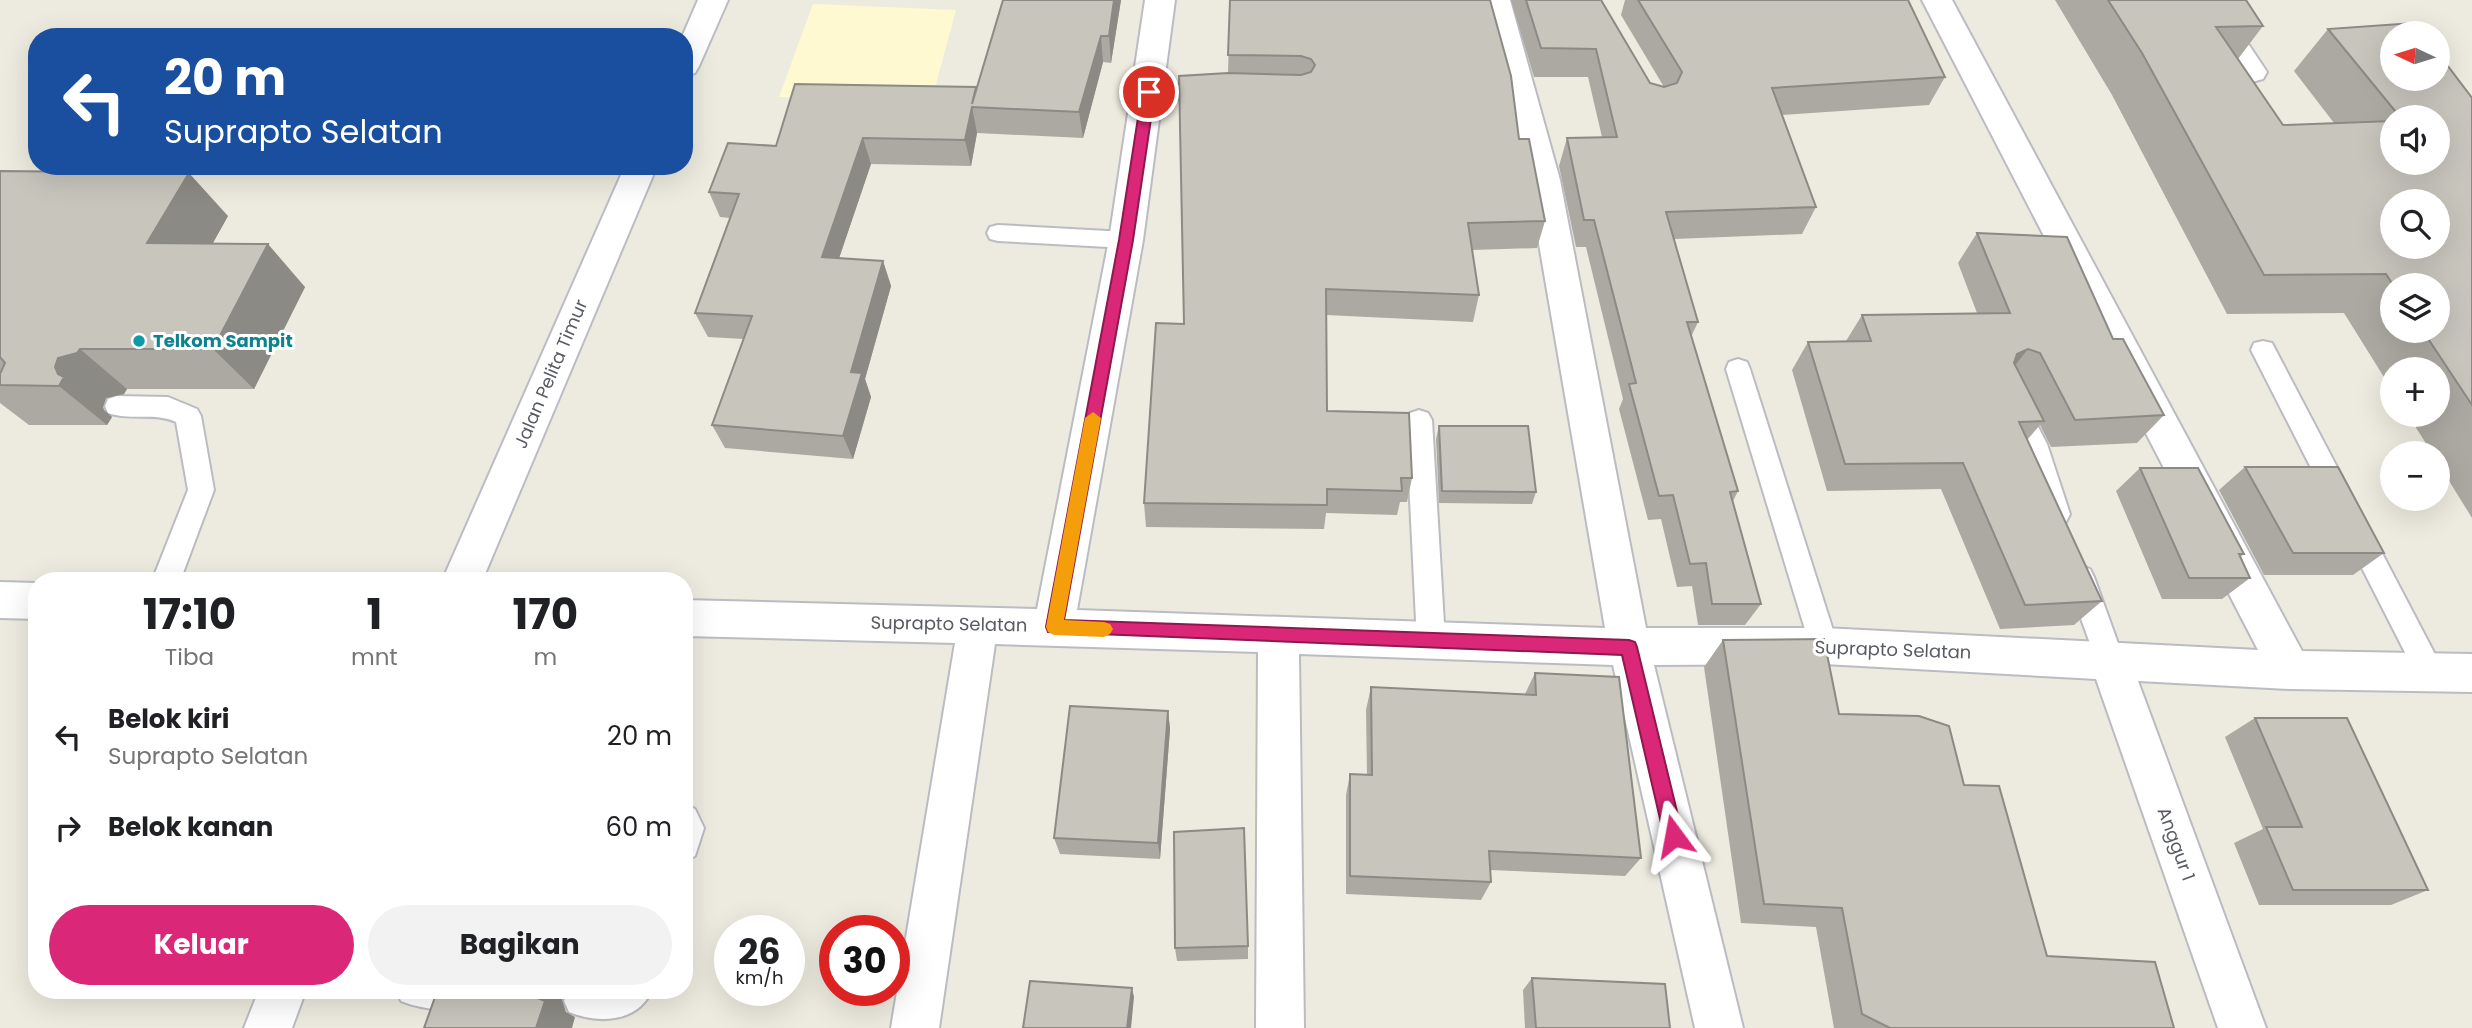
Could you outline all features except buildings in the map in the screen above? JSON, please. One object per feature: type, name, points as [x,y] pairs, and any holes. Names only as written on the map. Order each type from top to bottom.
[{"type":"street","points":[[693,46],[713,0]]},
{"type":"street","points":[[1054,627],[1126,240],[1160,0]]},
{"type":"street","points":[[1495,0],[1544,180],[1629,647],[1721,1027]]},
{"type":"street","points":[[1937,0],[2059,256],[2290,670]]},
{"type":"street","points":[[2204,0],[2252,72]]},
{"type":"street","name":"Jalan Pelita Timur","points":[[466,572],[637,175]]},
{"type":"street","points":[[0,600],[28,601]]},
{"type":"street","name":"Suprapto Selatan","points":[[693,618],[1054,627],[1629,647],[1824,646],[2290,670],[2472,673]]},
{"type":"street","points":[[915,1028],[978,625]]},
{"type":"street","points":[[1278,636],[1280,1028]]},
{"type":"street","name":"Anggur 1","points":[[2110,660],[2242,1028]]},
{"type":"street","points":[[268,1028],[280,999]]},
{"type":"lane","points":[[1149,92],[1231,93]]},
{"type":"lane","points":[[998,233],[1126,240]]},
{"type":"lane","points":[[2263,350],[2429,671]]},
{"type":"lane","points":[[1738,369],[1824,646]]},
{"type":"lane","points":[[2006,390],[2034,444],[2110,660]]},
{"type":"lane","points":[[117,407],[168,407],[188,416],[201,490],[169,572]]},
{"type":"lane","points":[[1419,420],[1431,641]]},
{"type":"lane","points":[[580,1001],[619,1003],[624,999]]},
{"type":"shaded area","points":[[813,4],[956,10],[931,103],[779,97]]},
{"type":"slow traffic","points":[[1093,418],[1054,627],[1104,629]]},
{"type":"place","name":"Telkom Sampit","points":[[139,341]]},
{"type":"route","points":[[1149,92],[1126,240],[1054,627],[1629,647],[1674,836]]}]
